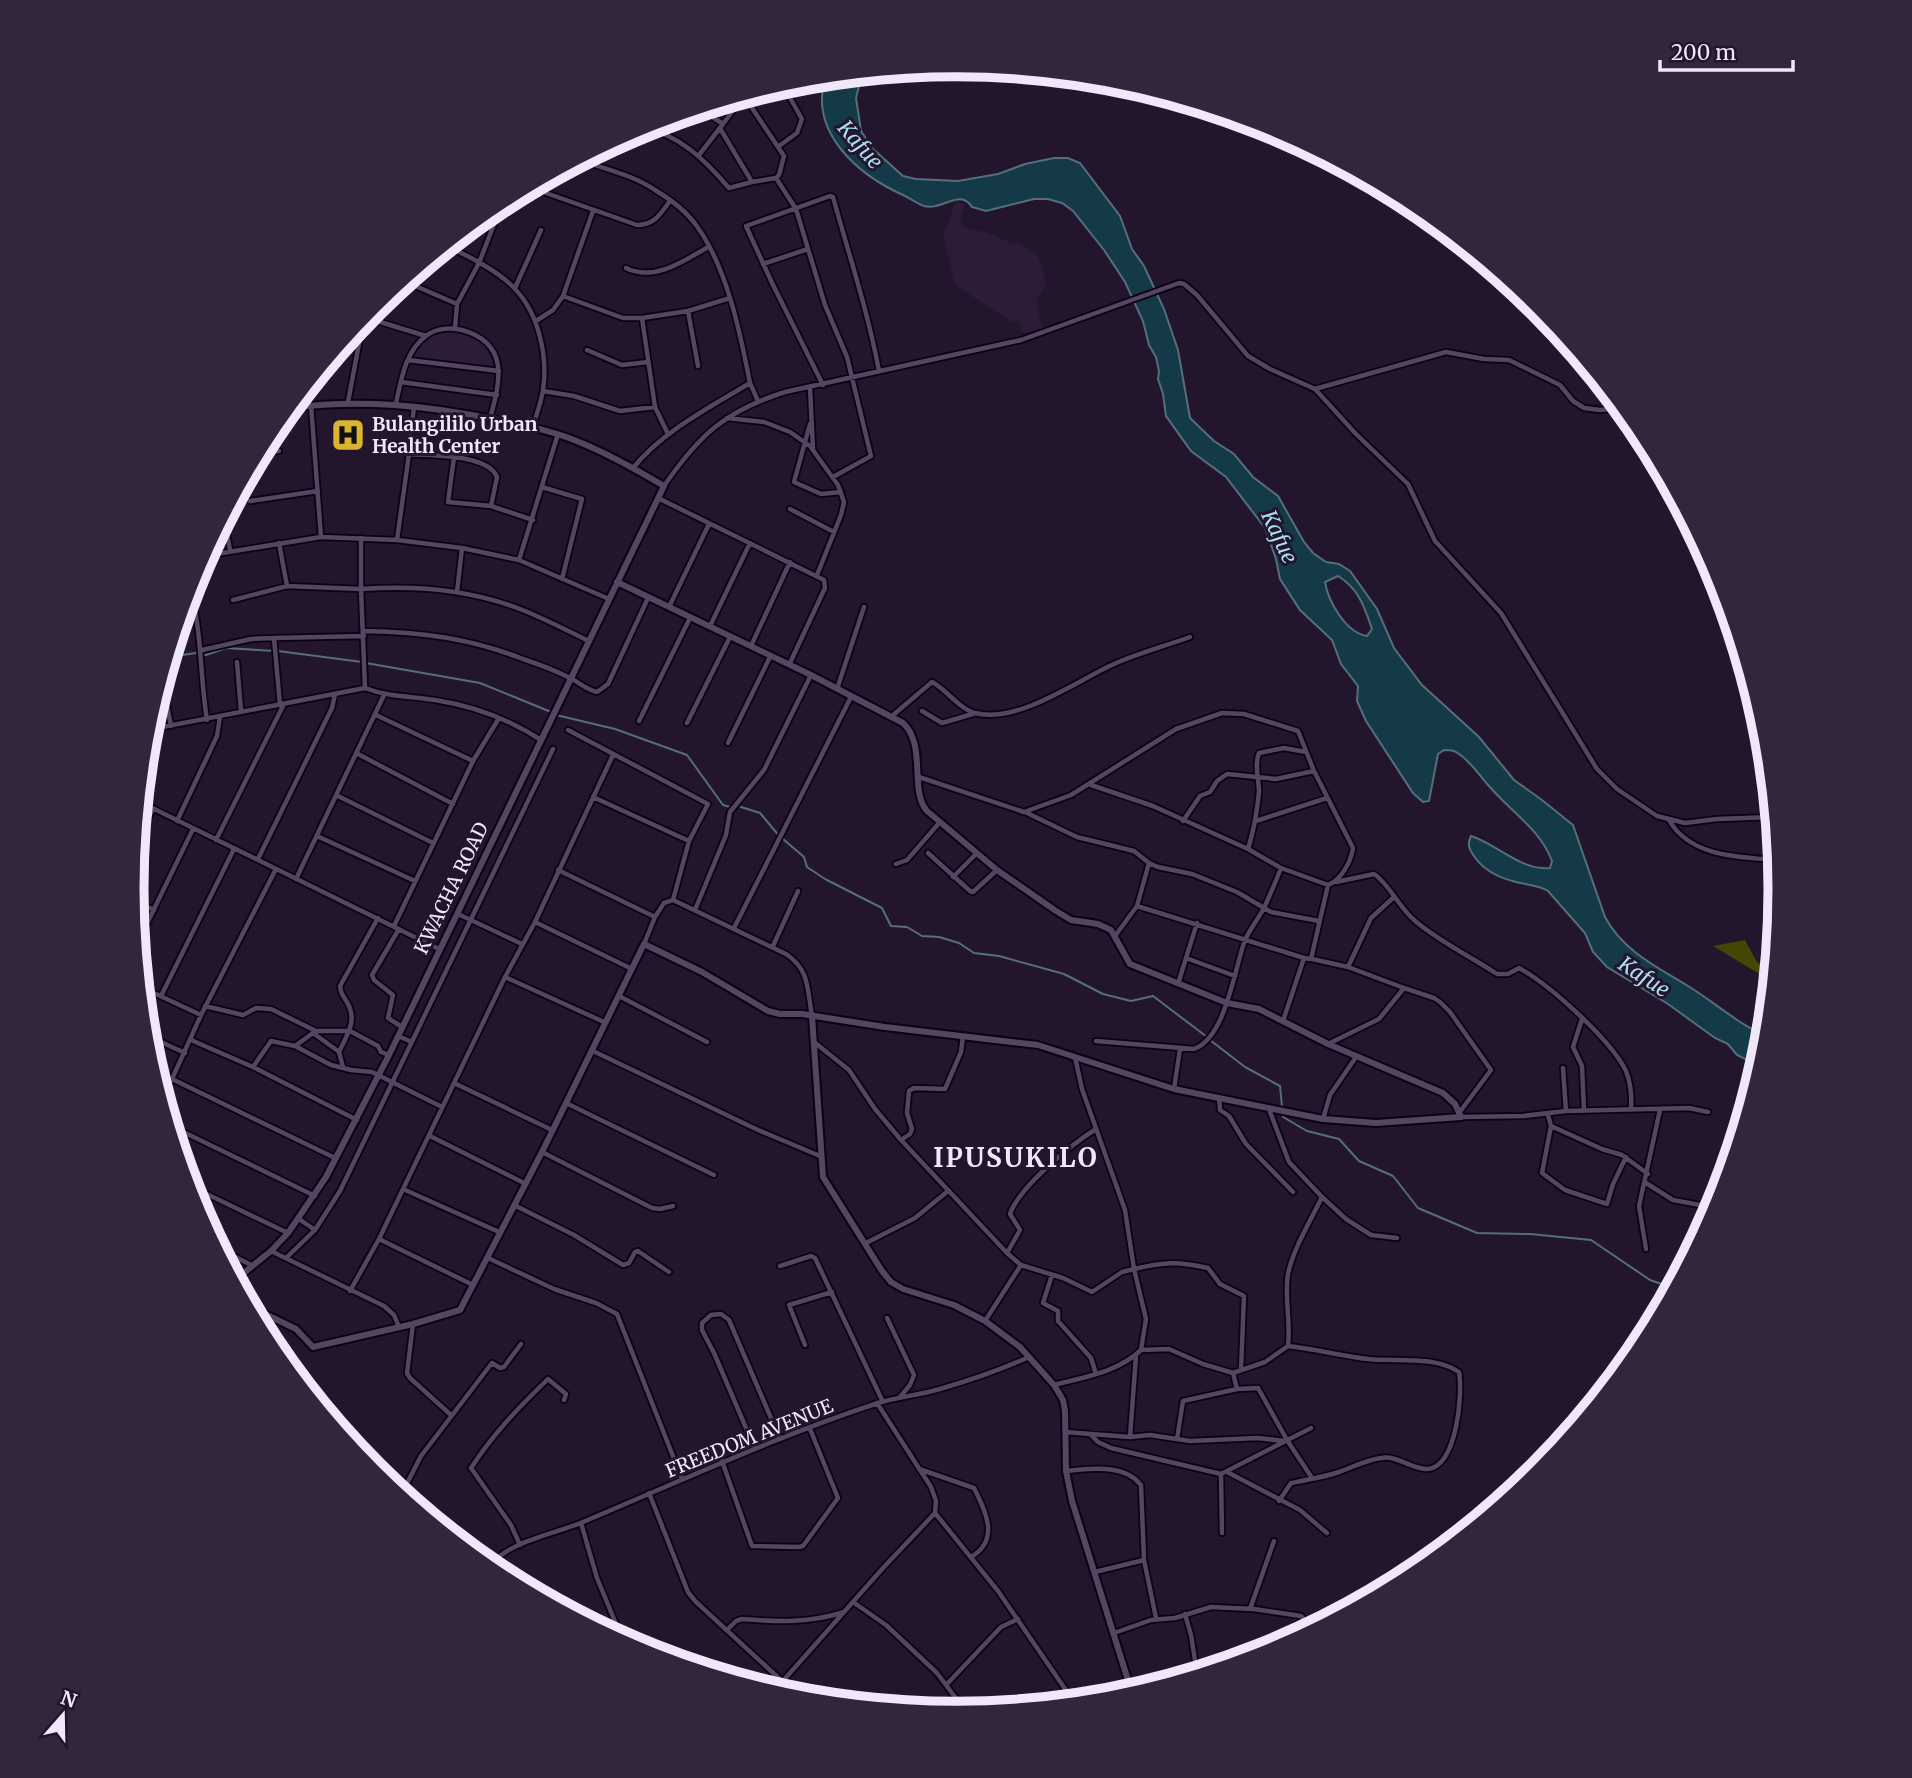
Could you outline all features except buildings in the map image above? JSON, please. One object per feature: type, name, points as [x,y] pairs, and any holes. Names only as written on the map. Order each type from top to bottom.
[{"type":"street","points":[[779,146],[797,133],[802,119],[788,95]]},
{"type":"street","points":[[749,104],[779,146],[784,159],[776,178]]},
{"type":"street","points":[[699,155],[735,108]]},
{"type":"street","points":[[709,116],[722,127],[752,182]]},
{"type":"street","points":[[660,133],[678,140],[699,155],[729,188],[776,178]]},
{"type":"street","points":[[592,164],[628,176],[654,189],[687,214],[698,226],[730,298],[750,383],[758,401]]},
{"type":"street","points":[[776,178],[796,209],[825,305],[847,357],[871,457],[833,477]]},
{"type":"street","points":[[541,192],[637,225],[645,225],[655,220],[670,201]]},
{"type":"street","points":[[823,385],[746,226],[830,196],[833,197],[872,335],[879,371]]},
{"type":"street","points":[[536,321],[553,310],[563,296],[593,211]]},
{"type":"street","points":[[455,328],[457,304],[479,263],[495,221]]},
{"type":"street","points":[[514,288],[541,230]]},
{"type":"street","points":[[626,268],[642,273],[658,271],[708,247]]},
{"type":"street","points":[[763,264],[808,249]]},
{"type":"street","points":[[455,251],[479,263],[514,288],[536,321],[544,364],[542,391],[533,427]]},
{"type":"street","points":[[304,406],[348,402],[396,403],[533,427],[578,441],[664,486],[688,453],[727,418],[758,401],[1021,340],[1174,284],[1184,284],[1197,295],[1248,356],[1315,389],[1408,484],[1435,541],[1501,613],[1603,776],[1636,803],[1657,816],[1668,819],[1685,823],[1764,817]]},
{"type":"street","points":[[414,285],[457,304]]},
{"type":"street","points":[[563,296],[623,318],[688,311],[730,298]]},
{"type":"street","points":[[688,311],[698,366]]},
{"type":"street","points":[[642,318],[655,407],[668,434]]},
{"type":"street","points":[[377,321],[426,336]]},
{"type":"street","points":[[396,403],[408,360],[426,336],[455,328],[480,336],[495,354],[499,371],[490,418]]},
{"type":"street","points":[[348,402],[360,339]]},
{"type":"street","points":[[587,350],[622,365],[648,362]]},
{"type":"street","points":[[1315,389],[1446,352],[1484,359],[1509,360],[1560,385],[1573,401],[1584,408],[1610,409]]},
{"type":"street","points":[[408,360],[499,371]]},
{"type":"street","points":[[401,382],[496,395]]},
{"type":"street","points":[[633,468],[668,434],[750,383]]},
{"type":"street","points":[[810,388],[813,450]]},
{"type":"street","points":[[542,391],[574,396],[620,411],[655,407]]},
{"type":"street","points":[[311,405],[321,537]]},
{"type":"street","points":[[397,540],[415,406]]},
{"type":"street","points":[[727,418],[760,421],[780,427],[804,441],[833,477],[841,492],[843,506],[817,575]]},
{"type":"street","points":[[810,424],[794,482],[821,494],[841,492]]},
{"type":"street","points":[[519,560],[558,434]]},
{"type":"street","points":[[273,450],[279,450]]},
{"type":"street","points":[[409,454],[481,462],[494,471],[497,477],[491,506]]},
{"type":"street","points":[[454,457],[448,502],[491,506],[533,520]]},
{"type":"street","name":"KWACHA ROAD","points":[[242,1274],[271,1251],[299,1219],[316,1196],[357,1120],[664,486]]},
{"type":"street","points":[[542,487],[582,499],[562,579]]},
{"type":"street","points":[[250,501],[318,491]]},
{"type":"street","points":[[658,498],[824,580],[825,588],[789,665]]},
{"type":"street","points":[[790,509],[834,533]]},
{"type":"street","points":[[668,607],[709,524]]},
{"type":"street","points":[[227,533],[230,550]]},
{"type":"street","points":[[218,553],[321,537],[397,540],[462,548],[519,560],[609,599]]},
{"type":"street","points":[[361,538],[365,688]]},
{"type":"street","points":[[279,542],[287,586]]},
{"type":"street","points":[[710,626],[750,543]]},
{"type":"street","points":[[457,592],[462,548]]},
{"type":"street","points":[[751,647],[790,562]]},
{"type":"street","points":[[617,582],[811,675],[903,723],[912,734],[923,806],[976,854],[1063,916],[1103,925],[1115,936],[1130,964],[1227,1003],[1259,1009],[1356,1057],[1443,1093],[1452,1100],[1460,1115]]},
{"type":"street","points":[[233,600],[287,586],[361,589],[390,586],[457,592],[524,611],[589,641]]},
{"type":"street","points":[[201,653],[251,639],[414,632],[466,640],[505,652],[597,692],[608,684],[648,598]]},
{"type":"street","points":[[837,689],[864,607]]},
{"type":"street","points":[[195,608],[200,628],[202,685],[207,720]]},
{"type":"street","points":[[639,721],[690,618]]},
{"type":"street","points":[[922,711],[942,723],[976,713],[1010,712],[1058,694],[1079,680],[1115,663],[1190,636]]},
{"type":"street","points":[[216,840],[282,704],[274,638]]},
{"type":"street","points":[[687,723],[730,638]]},
{"type":"street","points":[[729,743],[770,657]]},
{"type":"street","points":[[237,662],[241,711]]},
{"type":"street","points":[[695,909],[726,835],[730,812],[764,770],[811,675]]},
{"type":"street","points":[[892,716],[932,682],[976,713]]},
{"type":"street","points":[[161,728],[365,688],[384,695],[437,700],[473,708],[541,740]]},
{"type":"street","points":[[258,859],[332,708],[335,694]]},
{"type":"street","points":[[296,879],[384,695]]},
{"type":"street","points":[[734,928],[851,697]]},
{"type":"street","points":[[166,703],[171,726]]},
{"type":"street","points":[[1024,812],[1071,796],[1176,729],[1222,713],[1244,714],[1294,729],[1302,736],[1314,771],[1353,848],[1351,858],[1336,881]]},
{"type":"street","points":[[376,715],[473,761]]},
{"type":"street","points":[[177,821],[217,736],[220,717]]},
{"type":"street","points":[[402,1027],[388,1018],[393,995],[374,980],[372,975],[473,761],[499,718]]},
{"type":"street","points":[[568,730],[707,803],[689,841],[673,900]]},
{"type":"street","points":[[1248,849],[1256,821],[1259,779],[1257,758],[1261,751],[1284,748],[1306,752]]},
{"type":"street","points":[[286,1258],[315,1230],[340,1191],[553,749]]},
{"type":"street","points":[[358,754],[453,804]]},
{"type":"street","points":[[351,1290],[430,1136],[505,977],[535,922],[613,755]]},
{"type":"street","points":[[1183,821],[1200,796],[1210,792],[1223,776],[1276,779],[1314,771]]},
{"type":"street","points":[[919,778],[1024,812],[1077,837],[1134,851],[1149,863],[1166,870],[1192,874],[1237,892],[1279,915],[1319,920]]},
{"type":"street","points":[[1091,785],[1153,806],[1248,849],[1282,868],[1328,885],[1374,874],[1380,878],[1393,898],[1425,929],[1497,974],[1522,970],[1582,1020],[1619,1059],[1630,1084],[1631,1109]]},
{"type":"street","points":[[338,796],[433,843]]},
{"type":"street","points":[[593,797],[689,841]]},
{"type":"street","points":[[1256,821],[1327,798]]},
{"type":"street","points":[[149,807],[439,949]]},
{"type":"street","points":[[148,820],[153,809]]},
{"type":"street","points":[[1668,819],[1681,836],[1716,853],[1767,859]]},
{"type":"street","points":[[896,864],[907,860],[940,822]]},
{"type":"street","points":[[145,927],[194,829]]},
{"type":"street","points":[[495,834],[509,840]]},
{"type":"street","points":[[317,836],[415,881]]},
{"type":"street","points":[[161,996],[234,849]]},
{"type":"street","points":[[928,853],[965,888],[973,892],[997,870]]},
{"type":"street","points":[[953,877],[976,854]]},
{"type":"street","points":[[1115,936],[1137,906],[1149,863]]},
{"type":"street","points":[[1096,1041],[1180,1049],[1194,1049],[1203,1044],[1220,1021],[1246,938],[1264,908],[1282,868]]},
{"type":"street","points":[[168,1083],[276,869]]},
{"type":"street","points":[[558,870],[655,917]]},
{"type":"street","points":[[1311,959],[1328,885]]},
{"type":"street","points":[[773,946],[798,891]]},
{"type":"street","points":[[1348,967],[1371,918],[1393,898]]},
{"type":"street","points":[[265,1314],[291,1326],[313,1347],[318,1348],[455,1314],[464,1305],[513,1204],[542,1152],[655,917],[664,904],[673,900],[695,909],[773,946],[801,965],[807,984],[814,1042],[822,1177],[891,1282],[903,1289],[954,1305],[985,1321],[1020,1347],[1054,1385],[1063,1400],[1066,1471],[1072,1501],[1128,1682]]},
{"type":"street","points":[[145,906],[154,910]]},
{"type":"street","points":[[1137,906],[1304,958],[1348,967],[1434,998],[1450,1012],[1491,1070],[1460,1115]]},
{"type":"street","points":[[458,914],[522,944]]},
{"type":"street","points":[[339,1052],[350,1031],[352,1014],[341,993],[341,986],[377,918]]},
{"type":"street","points":[[535,922],[632,969]]},
{"type":"street","points":[[1178,984],[1197,923]]},
{"type":"street","points":[[644,943],[702,972],[768,1011],[779,1014],[1038,1045],[1174,1088],[1322,1119],[1376,1123],[1460,1115],[1548,1115],[1566,1111],[1693,1108],[1708,1112]]},
{"type":"street","points":[[1186,958],[1234,976]]},
{"type":"street","points":[[1283,1021],[1304,958]]},
{"type":"street","points":[[505,977],[604,1022]]},
{"type":"street","points":[[1328,1044],[1379,1019],[1404,988]]},
{"type":"street","points":[[151,991],[201,1015]]},
{"type":"street","points":[[618,995],[707,1042]]},
{"type":"street","points":[[413,1004],[426,1011]]},
{"type":"street","points":[[205,1006],[243,1015],[263,1007],[315,1032],[339,1052],[343,1067]]},
{"type":"street","points":[[1582,1020],[1573,1047],[1583,1071],[1584,1111]]},
{"type":"street","points":[[295,1046],[315,1032],[350,1031],[378,1046],[380,1052],[389,1055]]},
{"type":"street","points":[[901,1140],[912,1129],[907,1113],[909,1091],[914,1088],[945,1089],[961,1052],[963,1035]]},
{"type":"street","points":[[398,1036],[412,1042]]},
{"type":"street","points":[[191,1040],[253,1067],[357,1120]]},
{"type":"street","points":[[159,1041],[184,1053]]},
{"type":"street","points":[[253,1067],[271,1041],[295,1046],[321,1061],[378,1075],[442,1107]]},
{"type":"street","points":[[814,1042],[852,1074],[875,1109],[901,1140],[1021,1265],[1092,1292],[1122,1272],[1175,1262],[1208,1268],[1220,1284],[1243,1294],[1245,1298],[1241,1370]]},
{"type":"street","points":[[1174,1088],[1180,1049]]},
{"type":"street","points":[[591,1050],[758,1130],[820,1156]]},
{"type":"street","points":[[1054,1385],[1096,1374],[1136,1356],[1141,1350],[1146,1319],[1133,1269],[1125,1210],[1079,1078],[1074,1056]]},
{"type":"street","points":[[1322,1119],[1330,1096],[1356,1057]]},
{"type":"street","points":[[1563,1068],[1566,1111]]},
{"type":"street","points":[[172,1079],[336,1159]]},
{"type":"street","points":[[454,1083],[552,1130]]},
{"type":"street","points":[[1219,1098],[1220,1110],[1229,1116],[1246,1144],[1293,1192]]},
{"type":"street","points":[[566,1103],[714,1175]]},
{"type":"street","points":[[1269,1108],[1289,1161],[1322,1197],[1346,1219],[1371,1235],[1397,1238]]},
{"type":"street","points":[[1646,1249],[1639,1209],[1660,1110]]},
{"type":"street","points":[[1548,1115],[1551,1126],[1542,1173],[1567,1192],[1581,1194],[1607,1204],[1626,1157]]},
{"type":"street","points":[[1551,1126],[1626,1157],[1648,1174]]},
{"type":"street","points":[[1007,1253],[1020,1230],[1010,1214],[1019,1198],[1068,1148],[1096,1129]]},
{"type":"street","points":[[181,1131],[316,1196]]},
{"type":"street","points":[[430,1136],[524,1183]]},
{"type":"street","points":[[542,1152],[652,1208],[673,1206]]},
{"type":"street","points":[[1646,1184],[1673,1200],[1703,1206]]},
{"type":"street","points":[[403,1189],[499,1232]]},
{"type":"street","points":[[866,1243],[915,1218],[948,1191]]},
{"type":"street","points":[[203,1192],[288,1233]]},
{"type":"street","points":[[1288,1346],[1288,1276],[1294,1255],[1322,1197]]},
{"type":"street","points":[[513,1204],[623,1265],[629,1263],[638,1251],[669,1272]]},
{"type":"street","points":[[299,1219],[315,1230]]},
{"type":"street","points":[[379,1239],[473,1284]]},
{"type":"street","points":[[271,1251],[390,1310],[399,1327]]},
{"type":"street","points":[[232,1255],[253,1266]]},
{"type":"street","points":[[780,1266],[814,1256],[880,1402],[934,1495],[935,1513],[1018,1619],[1067,1693]]},
{"type":"street","points":[[488,1258],[554,1289],[596,1303],[617,1314],[682,1479]]},
{"type":"street","points":[[985,1321],[1021,1265]]},
{"type":"street","points":[[1052,1275],[1043,1303],[1058,1311],[1058,1321],[1091,1358],[1096,1374]]},
{"type":"street","points":[[805,1345],[789,1305],[832,1292]]},
{"type":"street","points":[[755,1449],[702,1330],[702,1323],[711,1315],[721,1314],[729,1320],[780,1440]]},
{"type":"street","points":[[887,1318],[914,1375],[910,1385],[899,1398]]},
{"type":"street","points":[[413,1324],[407,1373],[451,1415]]},
{"type":"street","points":[[406,1485],[421,1456],[492,1363],[500,1368],[504,1367],[521,1344]]},
{"type":"street","points":[[1141,1350],[1169,1349],[1210,1367],[1233,1373],[1265,1362],[1288,1346],[1367,1359],[1410,1360],[1443,1365],[1457,1370],[1460,1374],[1460,1396],[1451,1449],[1438,1464],[1426,1469],[1385,1457],[1289,1485],[1279,1501]]},
{"type":"street","points":[[1130,1437],[1136,1356]]},
{"type":"street","name":"FREEDOM AVENUE","points":[[497,1558],[502,1553],[520,1545],[581,1523],[722,1461],[880,1402],[937,1390],[995,1372],[1029,1357]]},
{"type":"street","points":[[1233,1373],[1237,1389]]},
{"type":"street","points":[[520,1545],[511,1525],[471,1468],[506,1420],[548,1379],[566,1394],[564,1400]]},
{"type":"street","points":[[1177,1439],[1183,1401],[1254,1387],[1260,1390],[1286,1441],[1312,1478]]},
{"type":"street","points":[[1090,1434],[1098,1442],[1111,1448],[1221,1474],[1228,1473],[1311,1428]]},
{"type":"street","points":[[722,1461],[752,1546],[803,1546],[838,1498],[810,1429]]},
{"type":"street","points":[[1065,1432],[1130,1437],[1150,1435],[1200,1441],[1258,1438],[1286,1441]]},
{"type":"street","points":[[919,1469],[974,1488],[984,1508],[988,1531],[983,1548],[971,1556]]},
{"type":"street","points":[[1066,1471],[1108,1469],[1123,1473],[1139,1482],[1144,1560],[1156,1618]]},
{"type":"street","points":[[1228,1473],[1300,1510],[1327,1533]]},
{"type":"street","points":[[1221,1474],[1222,1533]]},
{"type":"street","points":[[649,1493],[688,1592],[781,1681]]},
{"type":"street","points":[[783,1681],[935,1513]]},
{"type":"street","points":[[581,1523],[601,1590],[617,1626]]},
{"type":"street","points":[[1250,1609],[1274,1541]]},
{"type":"street","points":[[1095,1572],[1144,1560]]},
{"type":"street","points":[[853,1602],[886,1625],[927,1662],[961,1701]]},
{"type":"street","points":[[1114,1633],[1156,1618],[1169,1619],[1211,1606],[1302,1616],[1302,1623]]},
{"type":"street","points":[[728,1629],[742,1619],[790,1623],[828,1617],[845,1611]]},
{"type":"street","points":[[1185,1614],[1196,1664]]},
{"type":"street","points":[[947,1684],[1001,1627],[1018,1619]]},
{"type":"shaded area","points":[[956,201],[965,205],[960,220],[963,227],[1020,244],[1039,257],[1046,284],[1036,301],[1042,328],[1025,333],[1021,331],[1019,321],[1012,322],[955,285],[943,236]]},
{"type":"shaded area","points":[[444,332],[456,332],[482,341],[492,359],[493,367],[413,356],[424,342]]},
{"type":"shaded area","points":[[1745,940],[1757,962],[1764,966],[1763,976],[1713,946]]},
{"type":"water","name":"Kafue","points":[[860,83],[856,98],[861,131],[872,148],[903,176],[958,181],[998,174],[1025,164],[1054,158],[1068,158],[1080,163],[1120,216],[1132,249],[1144,266],[1164,309],[1178,350],[1190,418],[1214,441],[1234,454],[1253,477],[1278,496],[1313,553],[1326,562],[1339,564],[1350,571],[1377,609],[1394,648],[1422,685],[1479,737],[1514,780],[1573,825],[1605,917],[1621,939],[1653,965],[1755,1031],[1749,1061],[1737,1055],[1728,1044],[1715,1038],[1668,1004],[1607,967],[1593,952],[1585,933],[1548,891],[1498,876],[1478,861],[1469,846],[1471,836],[1529,865],[1550,868],[1552,861],[1533,830],[1464,758],[1450,750],[1438,754],[1429,801],[1423,802],[1413,793],[1366,721],[1357,701],[1358,686],[1341,664],[1332,640],[1300,610],[1280,579],[1265,528],[1226,477],[1191,451],[1166,416],[1156,357],[1149,345],[1143,321],[1125,282],[1073,211],[1062,203],[1048,199],[1034,199],[986,211],[972,207],[962,200],[924,206],[870,176],[841,150],[824,117],[823,89]],"holes":[[[1338,576],[1360,599],[1372,629],[1367,636],[1359,634],[1345,623],[1330,598],[1325,582]]]},
{"type":"waterway","points":[[179,656],[196,653],[206,655],[226,648],[274,651]]},
{"type":"waterway","points":[[278,651],[362,662]]},
{"type":"waterway","points":[[366,663],[480,683],[551,712]]},
{"type":"waterway","points":[[556,715],[615,729],[687,755],[723,805],[730,807]]},
{"type":"waterway","points":[[741,807],[760,813],[780,837]]},
{"type":"waterway","points":[[783,839],[804,857],[807,867],[882,908],[891,926],[907,927],[922,936],[939,937],[959,943],[974,953],[999,956],[1064,974],[1103,994],[1131,1001],[1153,996],[1207,1037]]},
{"type":"waterway","points":[[1210,1040],[1245,1067],[1280,1086],[1282,1107]]},
{"type":"waterway","points":[[1283,1113],[1283,1117],[1307,1131],[1339,1139],[1359,1161],[1393,1176],[1418,1208],[1477,1233],[1530,1234],[1591,1240],[1650,1280],[1664,1285]]},
{"type":"place","name":"Bulangililo Urban Health Center","points":[[348,435]]},
{"type":"district","name":"IPUSUKILO","points":[[1016,1158]]}]
